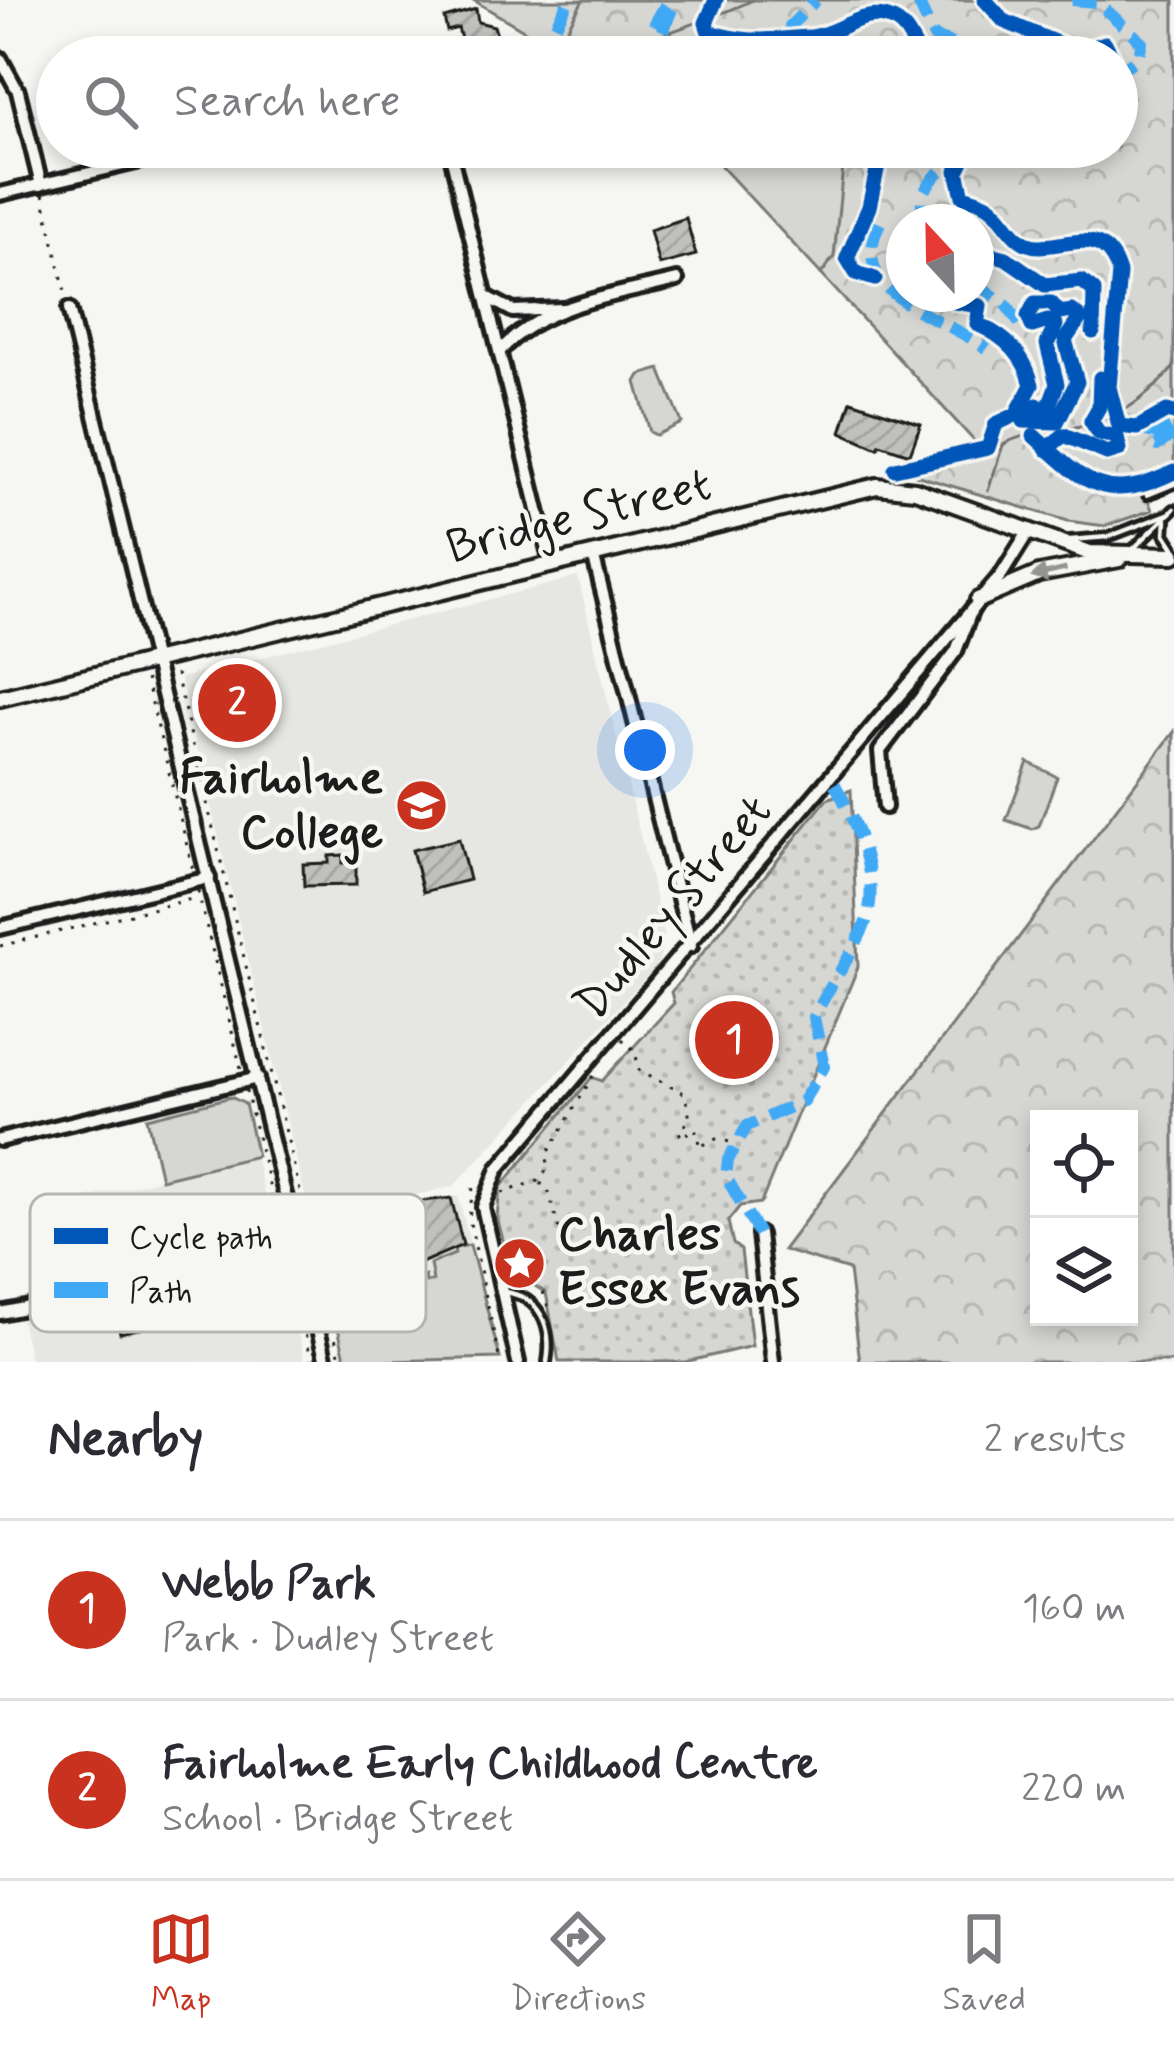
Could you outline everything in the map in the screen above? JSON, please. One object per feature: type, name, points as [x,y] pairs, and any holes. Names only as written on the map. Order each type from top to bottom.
[{"type":"street","points":[[0,58],[17,91],[36,165]]},
{"type":"street","points":[[37,168],[41,185]]},
{"type":"street","points":[[0,194],[112,168]]},
{"type":"street","points":[[454,168],[551,563]]},
{"type":"street","points":[[500,351],[520,330],[563,309],[677,280]]},
{"type":"street","points":[[487,297],[513,311],[563,309]]},
{"type":"street","points":[[69,310],[155,662],[202,880],[281,1194]]},
{"type":"street","name":"Bridge Street","points":[[0,698],[877,486],[915,490],[1051,542],[1124,557],[1174,552]]},
{"type":"street","name":"Dudley Street","points":[[483,1198],[498,1169],[692,946],[1013,559],[1027,534]]},
{"type":"street","points":[[593,554],[692,946]]},
{"type":"street","points":[[885,808],[880,751],[956,651],[975,603],[1039,574],[1124,557]]},
{"type":"street","points":[[0,928],[202,880]]},
{"type":"street","points":[[0,1140],[251,1080]]},
{"type":"street","points":[[483,1198],[518,1362]]},
{"type":"street","points":[[759,1234],[773,1362]]},
{"type":"street","points":[[0,1313],[30,1307]]},
{"type":"street","points":[[318,1332],[326,1362]]},
{"type":"lane","points":[[1147,495],[1174,484]]},
{"type":"lane","points":[[1051,542],[1108,537],[1171,512]]},
{"type":"lane","points":[[1171,512],[1165,534],[1174,552]]},
{"type":"lane","points":[[1124,557],[1171,512]]},
{"type":"lane","points":[[503,1292],[531,1298],[538,1305],[547,1362]]},
{"type":"path","points":[[41,185],[69,310]]},
{"type":"path","points":[[176,674],[301,1194]]},
{"type":"path","points":[[146,679],[202,880],[200,898],[251,1080],[276,1194]]},
{"type":"path","points":[[0,946],[200,898]]},
{"type":"path","points":[[627,1043],[639,1070],[686,1094],[690,1119],[678,1135],[685,1137],[693,1128],[700,1135],[699,1147],[716,1139],[735,1143]]},
{"type":"path","points":[[483,1198],[538,1181],[597,1070],[591,1064]]},
{"type":"path","points":[[538,1181],[548,1189],[562,1241],[580,1266]]},
{"type":"path","points":[[473,1187],[469,1218],[500,1362]]},
{"type":"path","points":[[306,1332],[312,1362]]},
{"type":"path","points":[[334,1332],[341,1362]]},
{"type":"shaded area","name":"Fairholme College","points":[[578,577],[664,935],[659,963],[454,1186],[420,1194],[305,1194],[180,678]]},
{"type":"shaded area","points":[[255,1156],[264,1194],[102,1194]]},
{"type":"shaded area","points":[[458,1196],[500,1358],[346,1362],[339,1332],[426,1332],[426,1204]]},
{"type":"shaded area","points":[[30,1318],[30,1332],[298,1332],[305,1362],[31,1362],[21,1320]]},
{"type":"green space","points":[[473,0],[583,0],[563,36],[534,36]]},
{"type":"green space","points":[[583,0],[1174,0],[1174,467],[1145,492],[1152,510],[1105,526],[1068,521],[912,474],[908,460],[976,443],[821,274],[834,257],[843,168],[1138,168],[1138,36],[563,36]]},
{"type":"green space","points":[[723,168],[845,168],[834,257],[821,274]]},
{"type":"green space","points":[[660,369],[682,423],[656,435],[650,432],[636,382],[640,375]]},
{"type":"green space","points":[[1174,732],[1174,1362],[860,1362],[849,1270],[783,1250]]},
{"type":"green space","points":[[1028,762],[1057,777],[1039,826],[1032,829],[1006,820]]},
{"type":"green space","points":[[851,790],[858,967],[761,1203],[740,1206],[728,1221],[733,1244],[741,1250],[752,1346],[685,1362],[559,1362],[546,1293],[511,1271],[497,1217],[500,1188],[592,1077],[602,1081],[674,1003],[671,992],[827,799]]},
{"type":"green space","points":[[231,1097],[245,1104],[257,1156],[161,1179],[147,1118]]},
{"type":"green space","points":[[470,1245],[500,1358],[346,1362],[339,1332],[426,1332],[426,1282],[433,1281],[430,1264],[455,1254],[454,1248]]},
{"type":"building","points":[[476,9],[478,22],[494,26],[497,36],[460,36],[458,28],[447,31],[444,18]]},
{"type":"building","points":[[686,218],[696,255],[659,265],[650,230]]},
{"type":"building","points":[[851,401],[921,424],[910,454],[880,444],[878,448],[841,432]]},
{"type":"building","points":[[459,839],[469,880],[423,892],[412,850]]},
{"type":"building","points":[[343,855],[343,863],[356,862],[356,885],[304,886],[303,864],[329,863],[329,856]]},
{"type":"building","points":[[451,1198],[463,1245],[426,1261],[426,1201]]},
{"type":"waterway","points":[[660,36],[753,0]]},
{"type":"waterway","points":[[988,491],[1003,445],[1109,417],[1136,403],[1174,367]]},
{"type":"marked path","points":[[550,36],[569,0]]},
{"type":"marked path","points":[[648,36],[668,0]]},
{"type":"marked path","points":[[791,34],[790,26],[816,0]]},
{"type":"marked path","points":[[917,0],[934,36]]},
{"type":"marked path","points":[[1072,0],[1097,2],[1135,36]]},
{"type":"marked path","points":[[663,36],[672,9]]},
{"type":"marked path","points":[[1138,38],[1142,42],[1138,58]]},
{"type":"marked path","points":[[922,204],[929,185],[943,168]]},
{"type":"marked path","points":[[880,223],[872,248],[875,269],[886,286],[903,301],[987,349]]},
{"type":"marked path","points":[[994,296],[1026,332]]},
{"type":"marked path","points":[[1169,425],[1151,435],[1149,443],[1157,446],[1174,433]]},
{"type":"marked path","points":[[759,1234],[726,1177],[728,1160],[747,1126],[803,1101],[824,1067],[814,1017],[858,939],[869,909],[864,849],[830,776]]},
{"type":"cycle path","points":[[716,0],[706,23],[709,32],[724,36]]},
{"type":"cycle path","points":[[985,0],[1004,21],[1040,36]]},
{"type":"cycle path","points":[[815,36],[871,16],[893,20],[909,36]]},
{"type":"cycle path","points":[[875,279],[856,273],[847,258],[869,207],[877,168]]},
{"type":"cycle path","points":[[958,168],[963,196],[989,206],[1024,242],[1040,246],[1086,242],[1105,249],[1113,258],[1119,273],[1109,387],[1119,426],[1137,428],[1167,411],[1174,413]]},
{"type":"cycle path","points":[[994,255],[1045,285],[1082,281],[1094,291],[1093,332]]},
{"type":"cycle path","points":[[1021,416],[1047,411],[1057,384],[1047,344],[1056,325],[1048,321],[1032,326],[1028,316],[1035,303],[1051,303],[1060,313],[1072,311],[1080,318],[1065,340],[1077,382],[1057,422],[1024,421]]},
{"type":"cycle path","points":[[979,312],[977,324],[1005,341],[1024,364],[1032,385],[1018,411]]},
{"type":"cycle path","points":[[1046,449],[1064,435],[1107,453],[1120,449],[1117,437],[1099,433],[1091,421],[1099,407],[1100,378]]},
{"type":"cycle path","points":[[895,469],[988,448],[996,424],[1037,405]]},
{"type":"cycle path","points":[[1034,436],[1067,466],[1097,484],[1130,487],[1174,472]]},
{"type":"place","name":"Fairholme Early Childhood Centre","points":[[237,703]]},
{"type":"place","name":"Fairholme College","points":[[422,806]]},
{"type":"place","name":"Webb Park","points":[[734,1040]]},
{"type":"place","name":"Charles Essex Evans","points":[[519,1263]]}]
